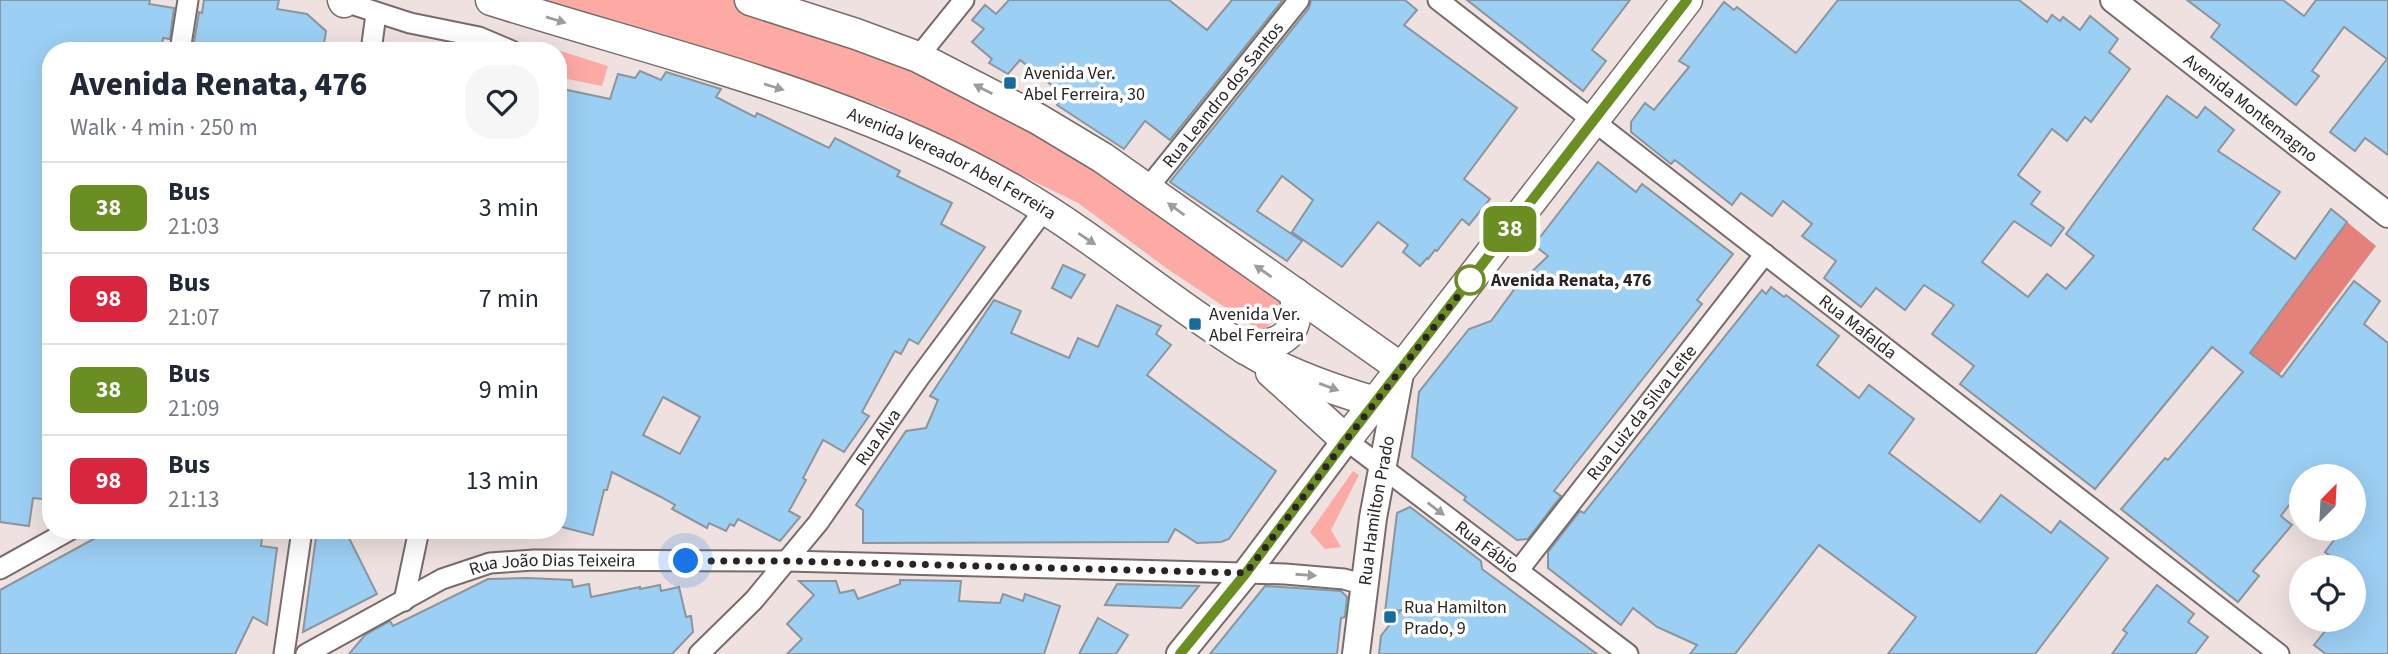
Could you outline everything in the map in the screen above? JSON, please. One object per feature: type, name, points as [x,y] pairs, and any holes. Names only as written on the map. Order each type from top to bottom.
[{"type":"main road","name":"Avenida Vereador Abel Ferreira","points":[[491,0],[814,99],[892,130],[1017,192],[1245,349],[1326,386],[1375,402]]},
{"type":"main road","points":[[750,0],[918,57],[1038,119],[1103,158],[1401,368]]},
{"type":"main road","points":[[1180,654],[1246,573],[1401,368],[1687,0]]},
{"type":"main road","points":[[1245,349],[1276,344],[1288,335],[1297,317],[1295,293]]},
{"type":"main road","points":[[1245,349],[1346,440]]},
{"type":"main road","name":"Rua Hamilton Prado","points":[[1356,654],[1373,518],[1401,368]]},
{"type":"street","points":[[181,42],[188,0]]},
{"type":"street","name":"Rua Leandro dos Santos","points":[[1147,189],[1299,0]]},
{"type":"street","name":"Rua Mafalda","points":[[1438,0],[2279,654]]},
{"type":"street","name":"Avenida Montemagno","points":[[2113,0],[2388,215]]},
{"type":"street","points":[[342,1],[376,14],[491,42]]},
{"type":"street","points":[[918,57],[956,3]]},
{"type":"street","points":[[372,42],[376,14]]},
{"type":"street","name":"Rua Alva","points":[[699,654],[754,600],[818,523],[919,378],[1044,210]]},
{"type":"street","name":"Rua Luiz da Silva Leite","points":[[1518,571],[1765,254]]},
{"type":"street","name":"Rua Fábio","points":[[1346,440],[1628,654]]},
{"type":"street","points":[[0,569],[53,539]]},
{"type":"street","points":[[284,654],[301,539]]},
{"type":"street","points":[[404,601],[417,539]]},
{"type":"street","name":"Rua João Dias Teixeira","points":[[321,651],[442,579],[490,563],[534,560],[787,561],[1316,575],[1365,585]]},
{"type":"shaded area","points":[[525,0],[740,0],[913,61],[1121,175],[1283,303],[1264,333],[1169,270],[1078,203],[882,107],[631,27]]},
{"type":"shaded area","points":[[567,53],[608,66],[602,86],[567,79]]},
{"type":"shaded area","points":[[2347,222],[2376,246],[2279,375],[2250,353]]},
{"type":"shaded area","points":[[1353,471],[1359,475],[1331,530],[1341,547],[1325,549],[1310,532]]},
{"type":"building","points":[[0,0],[150,0],[149,4],[174,8],[170,39],[163,38],[162,42],[42,42],[42,499],[33,498],[29,526],[0,522]]},
{"type":"building","points":[[204,0],[279,0],[277,9],[307,14],[326,31],[324,42],[194,42],[199,12],[202,13]]},
{"type":"building","points":[[1009,0],[1169,0],[1207,30],[1232,0],[1283,0],[1170,140],[1145,121],[1124,149],[1057,105],[1064,95],[1020,60],[1008,74],[989,63],[992,59],[972,42],[984,29],[972,20],[985,5],[996,14]]},
{"type":"building","points":[[1311,0],[1405,0],[1417,10],[1404,25],[1517,108],[1464,179],[1490,199],[1469,225],[1462,219],[1437,251],[1420,266],[1403,252],[1408,245],[1378,222],[1342,267],[1292,232],[1313,200],[1282,176],[1257,211],[1302,241],[1287,261],[1170,182],[1309,8]]},
{"type":"building","points":[[1467,0],[1630,0],[1592,50],[1606,61],[1583,91]]},
{"type":"building","points":[[1838,0],[2019,0],[2047,22],[2052,15],[2060,21],[2063,17],[2080,30],[2090,16],[2118,39],[2109,52],[2130,69],[2091,122],[2085,117],[2067,141],[2052,129],[2018,175],[2040,192],[2031,204],[2064,228],[2051,246],[2014,221],[1982,262],[2028,297],[2047,274],[2066,289],[2094,256],[2066,234],[2167,96],[2197,118],[2205,107],[2234,130],[2218,151],[2280,192],[2253,229],[2295,259],[2331,209],[2347,222],[2250,353],[2282,377],[2354,281],[2380,301],[2364,324],[2388,343],[2388,654],[2326,654],[2314,645],[2324,632],[2366,632],[2366,555],[2329,555],[2325,552],[2333,541],[2366,541],[2366,464],[2289,464],[2289,505],[2281,516],[2289,523],[2289,529],[2253,571],[2259,576],[2238,602],[2121,509],[2165,458],[2168,460],[2243,372],[2212,347],[2095,489],[1960,384],[1974,366],[1932,334],[1954,305],[1924,285],[1905,310],[1876,288],[1861,307],[1824,278],[1836,261],[1802,236],[1812,224],[1783,201],[1772,216],[1741,193],[1732,205],[1675,160],[1671,164],[1631,132],[1631,122],[1645,103],[1654,110],[1689,67],[1679,61],[1724,2],[1734,10],[1737,7],[1796,53]]},
{"type":"building","points":[[2187,0],[2283,0],[2304,16],[2316,0],[2388,0],[2388,155],[2365,138],[2355,151],[2330,132],[2387,59],[2344,27],[2312,71],[2319,76],[2296,105],[2211,37],[2220,25]]},
{"type":"building","points":[[640,71],[661,80],[666,72],[721,89],[716,97],[755,117],[757,113],[829,148],[835,138],[900,171],[897,176],[952,203],[941,224],[985,247],[918,344],[909,339],[901,354],[895,351],[862,412],[869,416],[844,452],[823,440],[789,511],[800,517],[780,541],[738,519],[734,526],[730,524],[726,531],[709,523],[707,528],[672,509],[675,505],[612,472],[607,490],[604,490],[593,535],[567,528],[567,90],[610,99],[618,74],[635,78]],"holes":[[[663,397],[700,417],[680,454],[643,435]]]},
{"type":"building","points":[[1598,162],[1636,192],[1642,184],[1733,254],[1697,300],[1702,304],[1554,491],[1561,496],[1528,539],[1517,540],[1464,500],[1466,497],[1412,457],[1419,392],[1469,329],[1491,321],[1516,287],[1548,256],[1534,245]]},
{"type":"building","points":[[1063,265],[1085,275],[1071,298],[1052,288]]},
{"type":"building","points":[[1771,287],[1784,297],[1786,295],[1839,336],[1817,365],[1859,398],[1869,385],[1914,419],[1889,453],[1980,522],[2001,495],[2051,533],[2060,521],[2108,558],[2035,654],[1888,654],[1916,617],[1819,545],[1735,654],[1690,654],[1697,645],[1657,627],[1633,608],[1621,625],[1548,568],[1548,552],[1580,511],[1584,513],[1762,290],[1766,294]]},
{"type":"building","points":[[994,300],[1021,311],[1011,333],[1069,358],[1078,338],[1098,347],[1117,305],[1161,326],[1156,334],[1171,345],[1147,375],[1276,471],[1229,539],[1197,543],[1175,529],[1168,542],[863,543],[863,510],[856,505],[906,431],[926,428],[938,400],[930,396]]},
{"type":"building","points":[[1410,507],[1481,561],[1482,569],[1597,654],[1379,654],[1381,636],[1401,610],[1385,612],[1397,513]]},
{"type":"building","points":[[94,539],[262,539],[261,546],[277,548],[267,625],[253,617],[235,654],[0,654],[0,590]]},
{"type":"building","points":[[316,539],[350,539],[377,594],[303,632]]},
{"type":"building","points":[[488,579],[572,580],[573,587],[589,584],[591,597],[640,587],[660,585],[661,591],[679,587],[686,617],[691,616],[693,632],[672,654],[349,654],[365,635],[390,621],[393,626]]},
{"type":"building","points":[[900,580],[961,581],[959,601],[1000,603],[1003,594],[1023,601],[1025,594],[1060,606],[1044,654],[787,654],[802,639],[787,624],[814,595],[799,581],[836,581],[840,593],[854,590],[858,599],[900,584]]},
{"type":"building","points":[[1117,584],[1199,586],[1181,608],[1105,605]]},
{"type":"building","points":[[2157,585],[2194,614],[2188,622],[2208,637],[2195,654],[2112,654],[2127,633],[2123,630]]},
{"type":"building","points":[[1265,586],[1341,591],[1347,597],[1345,617],[1341,618],[1337,654],[1210,654]]},
{"type":"building","points":[[1098,618],[1128,635],[1116,654],[1079,654]]},
{"type":"bus line","name":"38","points":[[1180,654],[1246,573],[1687,0]]},
{"type":"place","name":"Avenida Ver. Abel Ferreira, 30","points":[[1010,83]]},
{"type":"place","name":"Avenida Renata, 476","points":[[1470,280]]},
{"type":"place","name":"Avenida Ver. Abel Ferreira","points":[[1195,324]]},
{"type":"place","name":"Rua Hamilton Prado, 9","points":[[1390,617]]},
{"type":"route","points":[[686,561],[787,561],[1246,573],[1472,278],[1470,280]]}]
